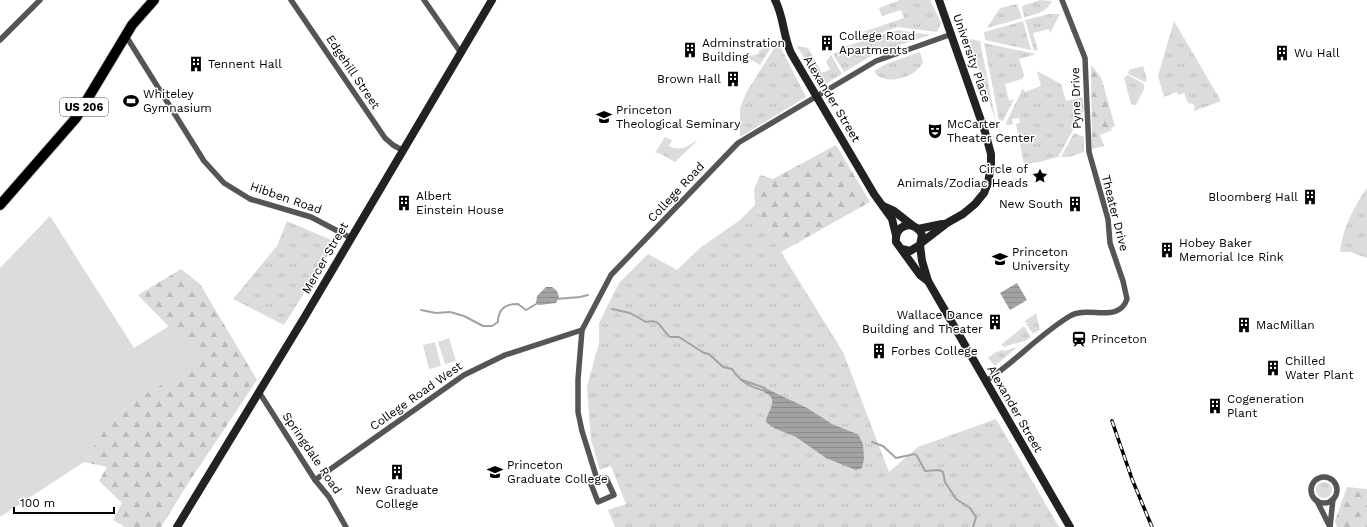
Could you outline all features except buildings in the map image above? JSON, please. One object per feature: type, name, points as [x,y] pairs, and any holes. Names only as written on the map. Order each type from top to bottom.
[{"type":"highway","name":"US 206","points":[[0,205],[76,118],[140,14],[154,0]]},
{"type":"main road","name":"Mercer Street","points":[[177,527],[492,0]]},
{"type":"main road","name":"Alexander Street","points":[[775,0],[782,14],[785,42],[816,97],[892,219],[896,235]]},
{"type":"main road","name":"University Place","points":[[921,244],[947,223],[963,214],[980,199],[988,183],[991,165],[991,154],[985,132],[939,0]]},
{"type":"main road","name":"Alexander Street","points":[[883,205],[894,210],[915,227]]},
{"type":"main road","name":"University Place","points":[[915,227],[930,228],[947,223]]},
{"type":"main road","points":[[904,226],[915,227],[922,235],[921,244],[910,251],[902,249],[897,245],[896,235],[904,226]]},
{"type":"main road","name":"Alexander Street","points":[[921,244],[922,262],[928,281],[1070,527]]},
{"type":"main road","name":"Alexander Street","points":[[902,249],[920,275],[928,281]]},
{"type":"street","points":[[0,40],[40,0]]},
{"type":"street","name":"Edgehill Street","points":[[291,0],[385,138],[402,150]]},
{"type":"street","points":[[424,0],[461,54]]},
{"type":"street","name":"Pyne Drive","points":[[1062,0],[1085,58],[1089,152]]},
{"type":"street","name":"College Road","points":[[597,478],[582,431],[578,412],[578,379],[582,346],[582,330],[611,275],[728,152],[752,134],[876,61],[952,34]]},
{"type":"street","name":"Hibben Road","points":[[126,36],[204,161],[224,183],[250,199],[311,217],[351,238]]},
{"type":"street","name":"Theater Drive","points":[[986,381],[1007,368],[1031,346],[1070,316],[1087,311],[1110,313],[1116,311],[1126,303],[1127,293],[1110,243],[1108,219],[1089,152]]},
{"type":"street","name":"College Road West","points":[[315,480],[464,375],[505,355],[582,330]]},
{"type":"street","name":"Springdale Road","points":[[259,392],[315,480],[329,498],[346,527]]},
{"type":"street","points":[[1323,476],[1330,478],[1335,483],[1337,492],[1333,499],[1330,527],[1316,501],[1311,495],[1310,486],[1315,479],[1323,476]]},
{"type":"street","points":[[597,478],[606,478],[614,495],[598,502],[591,484],[597,478]]},
{"type":"street","points":[[1316,501],[1326,503],[1333,499]]},
{"type":"green space","points":[[900,0],[930,0],[941,23],[937,32],[898,27],[865,38],[863,32],[904,18],[901,10],[882,16],[879,8]]},
{"type":"green space","points":[[1040,0],[1052,1],[1044,11],[1024,17],[1022,6]]},
{"type":"green space","points":[[1017,4],[1022,18],[987,28],[1000,8]]},
{"type":"green space","points":[[1049,14],[1060,14],[1050,33],[1049,29],[1033,33],[1038,50],[1034,51],[1025,20]]},
{"type":"green space","points":[[1023,21],[1031,50],[985,40],[984,32]]},
{"type":"green space","points":[[1174,21],[1221,101],[1194,111],[1195,107],[1193,104],[1188,103],[1184,93],[1178,95],[1177,92],[1164,97],[1158,76]]},
{"type":"green space","points":[[898,30],[930,35],[878,52],[844,72],[833,54],[847,46]]},
{"type":"green space","points":[[969,39],[980,41],[996,122]]},
{"type":"green space","points":[[776,40],[760,65],[745,56],[747,53],[750,56],[758,54],[759,51]]},
{"type":"green space","points":[[778,42],[806,97],[740,137],[740,108],[746,93]]},
{"type":"green space","points":[[984,43],[1036,54],[1019,59],[1024,75],[1022,79],[1005,84],[1009,101],[1014,99],[1003,121],[999,120]]},
{"type":"green space","points":[[797,46],[808,48],[822,73],[830,69],[826,62],[831,55],[842,74],[827,83],[819,83]]},
{"type":"green space","points":[[920,52],[923,62],[920,67],[907,76],[892,80],[885,79],[878,76],[874,71],[886,64]]},
{"type":"green space","points":[[1091,65],[1101,77],[1115,126],[1111,128],[1112,130],[1100,135],[1104,146],[1092,149]]},
{"type":"green space","points":[[1143,66],[1147,80],[1145,82],[1128,74],[1129,70]]},
{"type":"green space","points":[[1037,71],[1061,84],[1066,101],[1083,97],[1084,110],[1058,157],[1024,164],[1016,124],[1020,123],[1019,118],[1012,119],[1013,124],[1006,125],[1006,123],[1023,88],[1025,92],[1041,86]]},
{"type":"green space","points":[[1128,75],[1144,84],[1144,89],[1136,105],[1131,104],[1124,78]]},
{"type":"green space","points":[[1074,133],[1084,137],[1084,152],[1069,157],[1061,157]]},
{"type":"green space","points":[[665,137],[672,140],[669,146],[673,148],[684,148],[698,140],[675,162],[659,153],[655,153]]},
{"type":"green space","points":[[836,145],[870,202],[781,252],[755,205],[754,190],[760,175],[773,179]]},
{"type":"green space","points":[[1367,188],[1367,258],[1350,252],[1340,252],[1343,235],[1349,218]]},
{"type":"green space","points":[[755,205],[781,252],[843,352],[889,472],[918,447],[996,419],[1059,527],[615,527],[608,510],[626,504],[611,466],[600,470],[591,440],[587,387],[599,343],[599,323],[619,283],[648,254],[677,270],[700,248],[740,220]]},
{"type":"green space","points":[[50,216],[134,348],[169,326],[203,361],[136,399],[108,424],[84,462],[0,517],[0,268]]},
{"type":"green space","points":[[287,221],[336,242],[284,325],[233,299],[277,246]]},
{"type":"green space","points":[[181,269],[200,284],[257,380],[161,527],[125,527],[113,520],[122,503],[99,481],[107,467],[84,462],[108,424],[136,399],[202,361],[138,295]]},
{"type":"green space","points":[[1036,313],[1040,330],[1033,334],[1026,324],[1028,323],[1024,322]]},
{"type":"green space","points":[[1024,326],[1031,337],[1025,341],[1014,343],[1005,347],[1001,345]]},
{"type":"green space","points":[[449,338],[456,361],[445,364],[438,342]]},
{"type":"green space","points":[[435,342],[441,366],[429,369],[423,345]]},
{"type":"green space","points":[[1017,347],[995,366],[988,358],[994,353]]},
{"type":"green space","points":[[1324,482],[1331,487],[1332,490],[1327,497],[1324,498],[1317,493],[1316,490],[1321,483]]},
{"type":"green space","points":[[1347,487],[1367,489],[1367,527],[1337,527],[1335,521]]},
{"type":"shaded area","points":[[1017,283],[1027,300],[1010,310],[1000,293]]},
{"type":"shaded area","points":[[546,287],[552,287],[557,291],[559,297],[556,303],[539,305],[536,303],[537,296]]},
{"type":"shaded area","points":[[765,388],[807,408],[832,424],[857,434],[863,444],[864,459],[862,468],[856,470],[826,458],[796,437],[774,428],[766,422],[772,405],[772,399],[762,390]]},
{"type":"waterway","points":[[556,299],[588,295]]},
{"type":"waterway","points":[[421,310],[436,313],[450,312],[464,316],[483,326],[492,326],[498,322],[499,314],[506,306],[518,304],[526,310],[538,303]]},
{"type":"waterway","points":[[612,309],[630,313],[646,322],[651,321],[658,323],[670,337],[679,337],[704,353],[709,354],[723,367],[732,369],[738,377],[745,382],[762,390]]},
{"type":"waterway","points":[[742,380],[765,388]]},
{"type":"waterway","points":[[872,442],[883,446],[896,458],[915,454],[925,471],[939,470],[943,472],[945,482],[956,499],[970,508],[976,517],[973,527]]},
{"type":"railway","points":[[1112,421],[1132,479],[1152,527]]},
{"type":"place","name":"College Road Apartments","points":[[827,43]]},
{"type":"place","name":"Adminstration Building","points":[[690,50]]},
{"type":"place","name":"Wu Hall","points":[[1282,53]]},
{"type":"place","name":"Tennent Hall","points":[[196,64]]},
{"type":"place","name":"Brown Hall","points":[[733,79]]},
{"type":"place","name":"Whiteley Gymnasium","points":[[131,101]]},
{"type":"place","name":"Princeton Theological Seminary","points":[[604,117]]},
{"type":"place","name":"McCarter Theater Center","points":[[935,131]]},
{"type":"place","name":"Circle of Animals/Zodiac Heads","points":[[1040,176]]},
{"type":"place","name":"Bloomberg Hall","points":[[1310,197]]},
{"type":"place","name":"Albert Einstein House","points":[[404,203]]},
{"type":"place","name":"New South","points":[[1075,204]]},
{"type":"place","name":"Hobey Baker Memorial Ice Rink","points":[[1167,250]]},
{"type":"place","name":"Princeton University","points":[[1000,259]]},
{"type":"place","name":"Wallace Dance Building and Theater","points":[[995,322]]},
{"type":"place","name":"MacMillan","points":[[1244,325]]},
{"type":"place","name":"Princeton","points":[[1079,339]]},
{"type":"place","name":"Forbes College","points":[[879,351]]},
{"type":"place","name":"Chilled Water Plant","points":[[1273,368]]},
{"type":"place","name":"Cogeneration Plant","points":[[1215,406]]},
{"type":"place","name":"New Graduate College","points":[[397,472]]},
{"type":"place","name":"Princeton Graduate College","points":[[495,472]]}]
